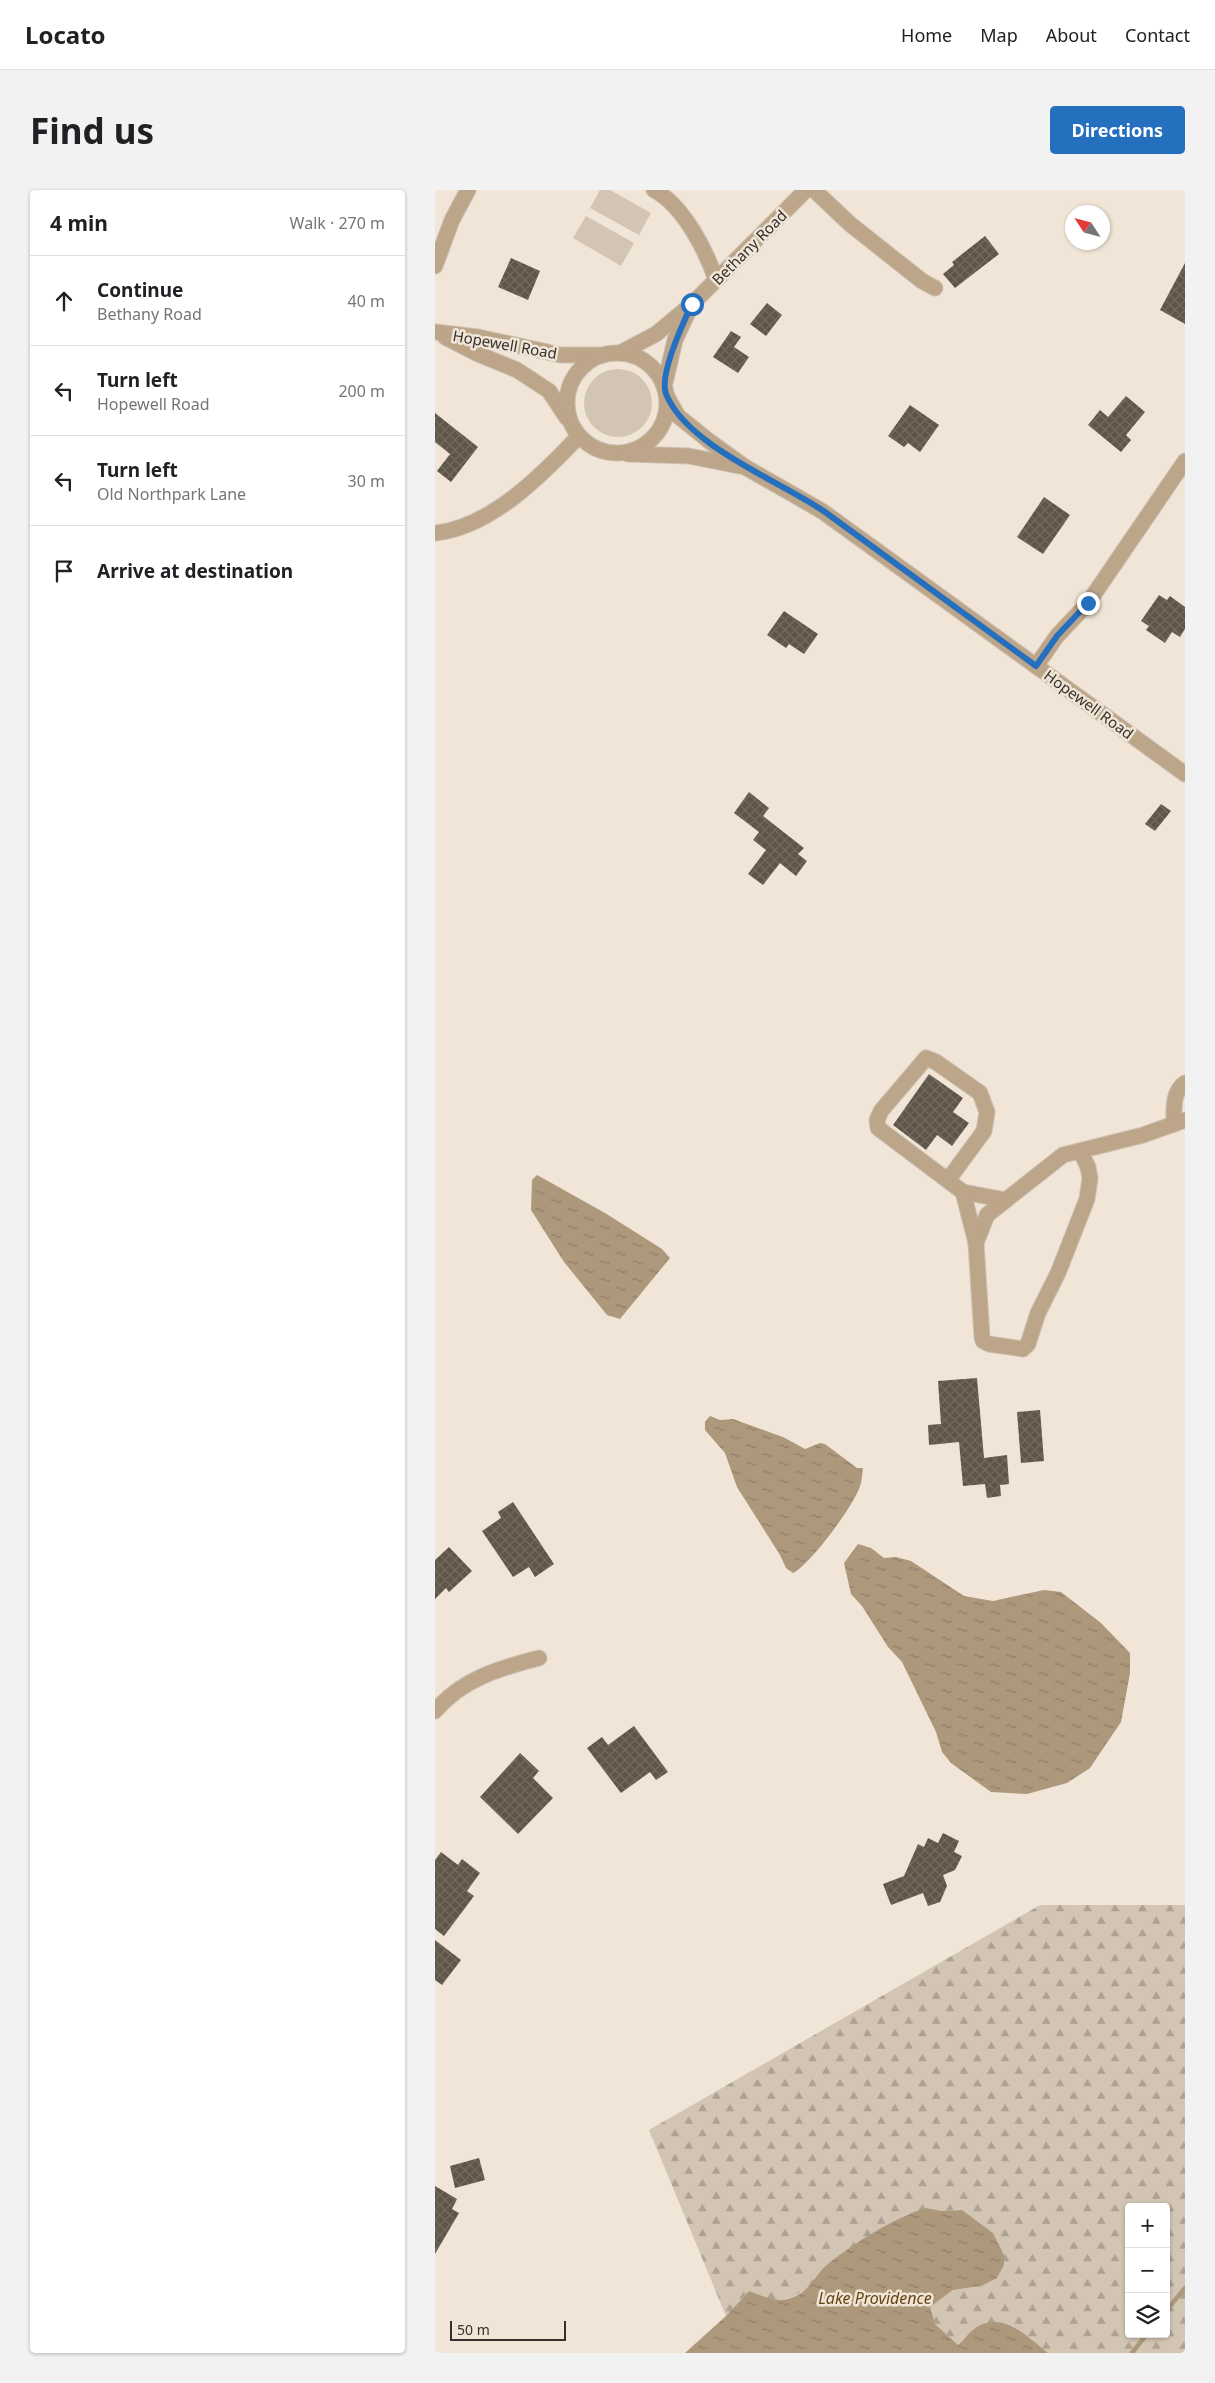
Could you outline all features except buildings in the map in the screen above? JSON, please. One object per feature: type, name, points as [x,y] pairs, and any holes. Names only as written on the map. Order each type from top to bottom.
[{"type":"street","points":[[435,266],[452,220],[468,190]]},
{"type":"street","points":[[654,190],[661,194],[689,224],[708,256],[716,280]]},
{"type":"street","name":"Bethany Road","points":[[620,353],[656,334],[692,304],[806,190]]},
{"type":"street","points":[[814,190],[850,224],[922,281],[935,288]]},
{"type":"street","name":"Bethany Road","points":[[665,391],[675,340],[692,304]]},
{"type":"street","name":"Hopewell Road","points":[[436,332],[478,337],[561,355],[603,355]]},
{"type":"street","name":"Hopewell Road","points":[[436,332],[478,354],[517,370],[549,391],[569,422]]},
{"type":"street","points":[[620,353],[635,356],[647,363],[658,374],[665,391],[667,411],[661,427],[652,440],[638,449],[622,454],[606,453],[591,447],[578,437],[569,422],[566,405],[568,389],[576,374],[588,362],[603,355],[620,353]]},
{"type":"street","name":"Hopewell Road","points":[[665,391],[679,416],[709,441],[745,467],[823,511],[1185,774]]},
{"type":"street","points":[[435,533],[447,532],[483,517],[520,493],[578,437]]},
{"type":"street","name":"Hopewell Road","points":[[622,454],[689,456],[745,467]]},
{"type":"street","points":[[1036,666],[1057,636],[1088,603],[1185,461]]},
{"type":"street","points":[[948,1180],[984,1131],[987,1112],[980,1094],[936,1062],[926,1058],[881,1111],[877,1120],[878,1128],[963,1192],[1006,1200]]},
{"type":"street","points":[[976,1243],[987,1216],[1063,1155],[1143,1134],[1179,1122],[1176,1096],[1179,1089],[1185,1083]]},
{"type":"street","points":[[963,1192],[976,1243],[983,1341],[989,1344],[1023,1348],[1028,1344],[1087,1199],[1090,1178],[1088,1167],[1080,1151]]},
{"type":"street","points":[[435,1711],[459,1688],[480,1676],[539,1658]]},
{"type":"green space","points":[[600,190],[610,190],[651,213],[639,235],[590,208]]},
{"type":"green space","points":[[586,216],[634,243],[621,266],[573,238]]},
{"type":"green space","points":[[611,369],[625,369],[637,374],[647,384],[652,396],[652,410],[647,422],[637,432],[625,437],[611,437],[599,432],[589,422],[584,410],[584,396],[589,384],[599,374]]},
{"type":"green space","points":[[1040,1905],[1185,1905],[1185,2353],[1048,2353],[1024,2335],[974,2328],[958,2345],[935,2324],[929,2307],[953,2290],[981,2286],[962,2210],[942,2211],[926,2208],[828,2264],[811,2286],[792,2298],[774,2300],[749,2291],[726,2316],[649,2130]]},
{"type":"water","points":[[537,1175],[605,1213],[662,1249],[670,1258],[620,1319],[607,1315],[564,1262],[531,1210],[532,1180]]},
{"type":"water","points":[[710,1416],[720,1420],[733,1419],[783,1437],[805,1449],[820,1443],[825,1444],[857,1468],[863,1468],[858,1492],[842,1518],[821,1546],[801,1568],[793,1573],[786,1568],[780,1555],[737,1487],[725,1453],[705,1430],[705,1422]]},
{"type":"water","points":[[858,1544],[871,1548],[884,1558],[896,1557],[911,1561],[964,1596],[993,1601],[1044,1590],[1061,1592],[1101,1623],[1130,1653],[1130,1673],[1121,1722],[1090,1768],[1067,1783],[1027,1794],[991,1792],[951,1763],[942,1752],[936,1732],[902,1662],[888,1647],[862,1606],[851,1594],[844,1563]]},
{"type":"water","name":"Lake Providence","points":[[926,2208],[942,2211],[962,2210],[993,2233],[1004,2255],[1004,2265],[997,2278],[981,2286],[953,2290],[930,2307],[935,2324],[958,2345],[975,2328],[985,2323],[1005,2324],[1023,2333],[1048,2353],[685,2353],[726,2316],[749,2291],[782,2300],[794,2297],[805,2290],[829,2263],[851,2247],[888,2224]]},
{"type":"waterway","points":[[1170,2306],[1185,2288]]},
{"type":"waterway","points":[[1132,2353],[1144,2338]]},
{"type":"route","points":[[692,304],[675,340],[664,387],[679,416],[709,441],[745,467],[823,511],[1036,666],[1057,636],[1088,603]]}]
